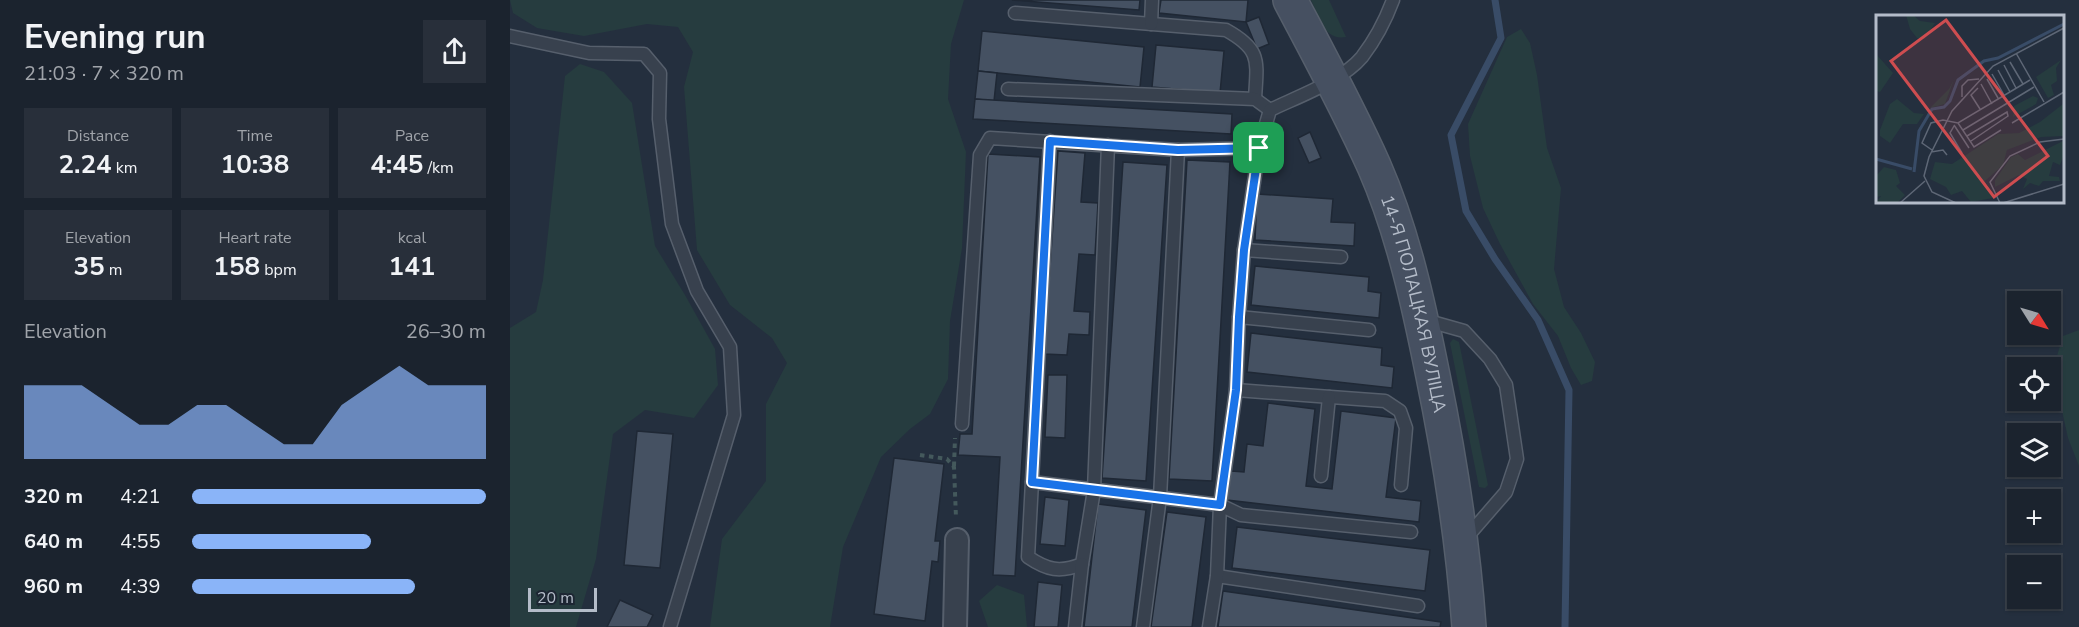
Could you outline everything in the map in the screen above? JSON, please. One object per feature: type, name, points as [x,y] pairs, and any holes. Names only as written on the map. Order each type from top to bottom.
[{"type":"main road","name":"14-Я ПОЛАЦКАЯ ВУЛІЦА","points":[[1290,0],[1375,168],[1406,257],[1422,320],[1442,421],[1461,543],[1469,627]]},
{"type":"street","points":[[955,627],[957,540]]},
{"type":"lane","points":[[1151,24],[1152,0]]},
{"type":"lane","points":[[1209,627],[1217,576],[1220,505],[1236,390],[1244,250],[1259,148],[1270,110],[1332,80],[1361,58],[1387,15],[1393,0]]},
{"type":"lane","points":[[1015,13],[1226,30],[1245,41],[1257,60],[1255,99]]},
{"type":"lane","points":[[510,36],[589,53],[644,54],[660,73],[659,119],[672,224],[697,291],[730,347],[735,415],[670,627]]},
{"type":"lane","points":[[1008,89],[1255,99],[1270,110]]},
{"type":"lane","points":[[962,424],[980,155],[990,138],[1178,150],[1259,148]]},
{"type":"lane","points":[[1050,141],[1028,557],[1042,567],[1067,570],[1082,564]]},
{"type":"lane","points":[[1074,627],[1094,490],[1108,145]]},
{"type":"lane","points":[[1143,627],[1160,496],[1178,150]]},
{"type":"lane","points":[[1244,250],[1341,257]]},
{"type":"lane","points":[[1239,317],[1369,330]]},
{"type":"lane","points":[[1422,320],[1464,331],[1490,359],[1506,385],[1516,459],[1506,492],[1461,543]]},
{"type":"lane","points":[[1236,390],[1384,401],[1400,411],[1406,428],[1401,485]]},
{"type":"lane","points":[[1321,476],[1329,397]]},
{"type":"lane","points":[[1032,482],[1220,505],[1241,515],[1411,532]]},
{"type":"lane","points":[[1217,576],[1418,606]]},
{"type":"path","points":[[954,450],[957,540]]},
{"type":"path","points":[[920,455],[947,459],[954,467]]},
{"type":"green space","points":[[510,0],[964,0],[951,44],[948,99],[966,152],[962,248],[950,321],[948,379],[930,414],[910,429],[881,457],[843,547],[830,627],[710,627],[722,539],[766,481],[766,404],[787,363],[772,338],[730,305],[697,250],[684,87],[693,52],[678,27],[647,24],[584,36],[537,28],[513,13]]},
{"type":"green space","points":[[1311,0],[1329,0],[1346,37],[1327,32]]},
{"type":"green space","points":[[1521,29],[1530,43],[1547,148],[1561,188],[1554,269],[1564,307],[1581,333],[1595,362],[1592,381],[1581,385],[1571,368],[1558,336],[1533,304],[1500,244],[1483,208],[1470,156],[1468,124],[1507,37]]},
{"type":"green space","points":[[580,64],[604,72],[632,103],[655,246],[715,349],[718,385],[694,418],[645,410],[613,434],[596,559],[576,627],[510,627],[510,328],[536,312],[543,280],[565,76]]},
{"type":"green space","points":[[2079,330],[2079,466],[2068,438],[2061,406],[2061,357],[2057,357],[2063,336]]},
{"type":"green space","points":[[1453,339],[1459,342],[1488,485],[1485,488],[1479,487],[1450,343]]},
{"type":"green space","points":[[997,585],[1024,595],[1027,627],[988,627],[979,601]]},
{"type":"building","points":[[1012,0],[1140,0],[1139,10]]},
{"type":"building","points":[[1161,0],[1248,0],[1246,22],[1159,13]]},
{"type":"building","points":[[1259,17],[1269,44],[1257,49],[1246,22]]},
{"type":"building","points":[[982,31],[1144,47],[1140,87],[978,71]]},
{"type":"building","points":[[1156,45],[1224,51],[1220,93],[1152,87]]},
{"type":"building","points":[[978,71],[997,73],[994,101],[975,99]]},
{"type":"building","points":[[975,99],[1232,114],[1231,134],[973,119]]},
{"type":"building","points":[[1310,132],[1321,158],[1309,163],[1298,138]]},
{"type":"building","points":[[1058,151],[1085,153],[1081,202],[1098,203],[1095,255],[1079,254],[1074,311],[1090,312],[1089,335],[1069,334],[1067,355],[1044,354]]},
{"type":"building","points":[[988,154],[1040,157],[1015,576],[993,575],[1000,457],[958,455],[960,434],[972,434]]},
{"type":"building","points":[[1187,160],[1230,162],[1212,481],[1169,479]]},
{"type":"building","points":[[1123,162],[1167,165],[1146,481],[1102,478]]},
{"type":"building","points":[[1257,194],[1333,199],[1331,222],[1355,223],[1354,246],[1255,240]]},
{"type":"building","points":[[1255,266],[1369,277],[1368,291],[1381,293],[1379,318],[1251,305]]},
{"type":"building","points":[[1251,333],[1382,348],[1381,365],[1394,367],[1392,388],[1247,372]]},
{"type":"building","points":[[1048,375],[1067,375],[1065,438],[1045,437]]},
{"type":"building","points":[[1268,403],[1315,409],[1306,486],[1332,489],[1341,411],[1396,418],[1386,497],[1421,501],[1419,522],[1227,500],[1231,471],[1244,472],[1247,444],[1263,446]]},
{"type":"building","points":[[637,431],[673,434],[660,568],[624,565]]},
{"type":"building","points":[[894,458],[944,464],[935,541],[940,541],[938,562],[932,561],[925,621],[874,614]]},
{"type":"building","points":[[1045,497],[1069,500],[1065,546],[1040,544]]},
{"type":"building","points":[[1098,504],[1146,510],[1132,627],[1084,627]]},
{"type":"building","points":[[1167,512],[1206,517],[1192,627],[1151,627]]},
{"type":"building","points":[[1237,527],[1430,550],[1425,591],[1232,568]]},
{"type":"building","points":[[1038,582],[1062,585],[1058,627],[1034,627]]},
{"type":"building","points":[[1223,591],[1441,622],[1440,627],[1218,627]]},
{"type":"building","points":[[620,600],[653,615],[647,627],[607,627]]},
{"type":"waterway","points":[[1495,0],[1501,38],[1451,135],[1466,211],[1495,259],[1538,320],[1569,390],[1565,627]]},
{"type":"route","points":[[1050,141],[1178,150],[1259,148],[1244,250],[1236,390],[1220,505],[1032,482],[1050,141]]}]
